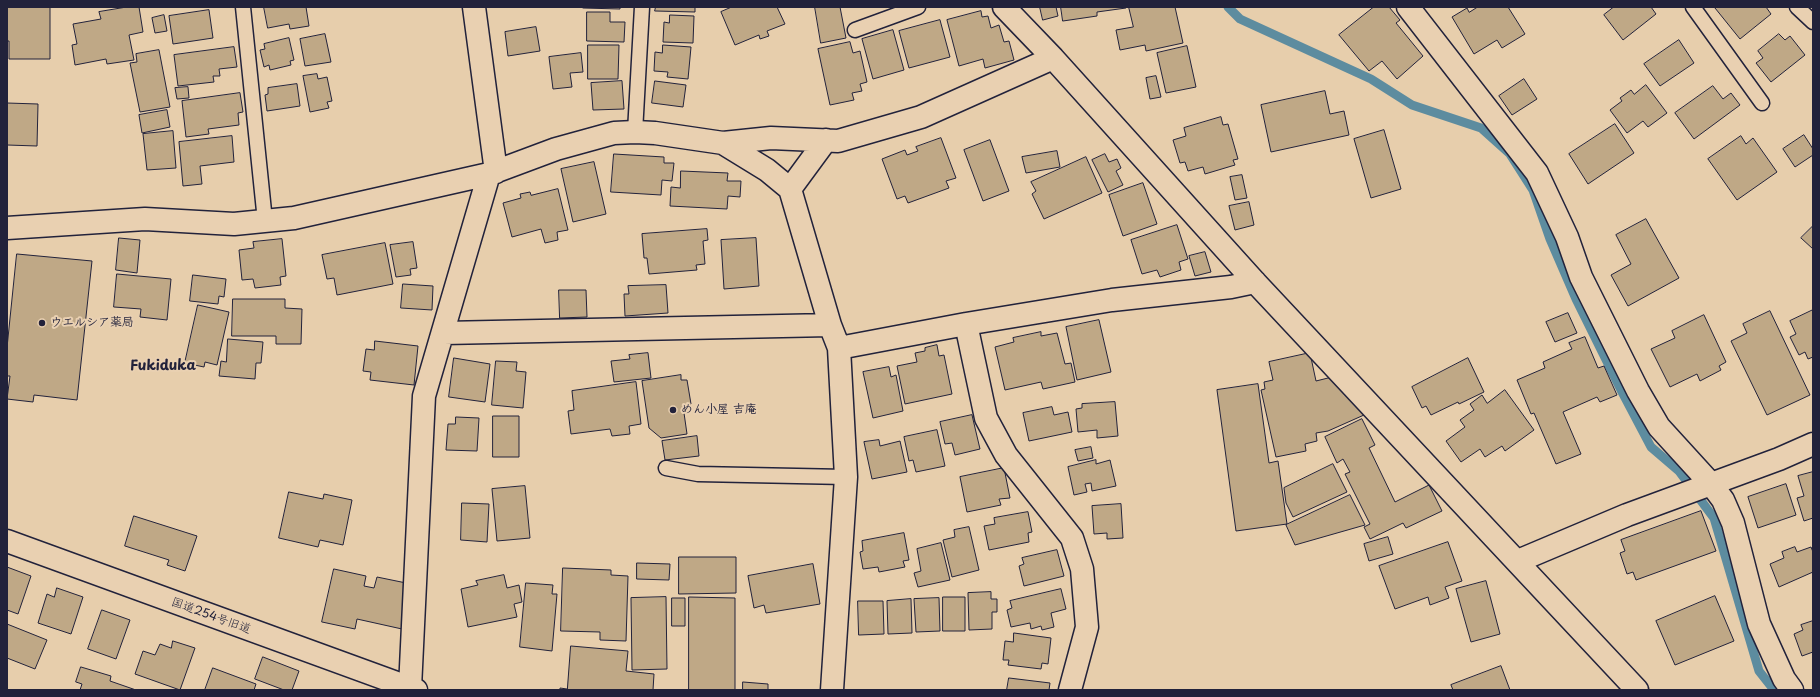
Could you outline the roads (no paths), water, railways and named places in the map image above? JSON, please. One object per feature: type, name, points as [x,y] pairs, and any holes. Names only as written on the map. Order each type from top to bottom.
[{"type":"street","points":[[413,689],[424,396],[493,173],[474,7]]},
{"type":"street","points":[[1004,7],[1053,58],[1254,282],[1518,561],[1637,690]]},
{"type":"street","points":[[1418,10],[1537,173],[1567,237],[1581,277],[1638,391],[1659,427],[1711,484],[1723,500],[1733,523],[1759,624],[1784,678],[1792,690]]},
{"type":"street","points":[[7,228],[145,218],[234,224],[294,218],[493,173],[556,149],[614,133],[635,132],[723,143],[771,138],[838,141],[921,117],[1053,58]]},
{"type":"street","points":[[790,189],[826,140]]},
{"type":"street","points":[[723,143],[767,170],[790,189],[830,325],[839,348],[846,477],[832,690]]},
{"type":"street","points":[[839,348],[966,324],[1112,300],[1232,287],[1254,282]]},
{"type":"street","points":[[966,324],[986,418],[1006,455],[1072,538],[1082,569],[1087,627],[1070,690]]},
{"type":"street","points":[[444,333],[830,325]]},
{"type":"street","points":[[1518,561],[1628,515],[1779,459],[1813,444]]},
{"type":"street","name":"国道254号旧道","points":[[7,541],[413,689]]},
{"type":"lane","points":[[243,7],[265,221]]},
{"type":"lane","points":[[635,132],[642,7]]},
{"type":"lane","points":[[855,30],[918,7]]},
{"type":"lane","points":[[1693,7],[1762,103]]},
{"type":"lane","points":[[1797,7],[1813,22]]},
{"type":"lane","points":[[666,468],[698,474],[846,477]]},
{"type":"waterway","points":[[1228,7],[1240,19],[1371,79],[1412,105],[1481,128],[1510,154],[1533,190],[1550,239],[1576,299],[1651,447],[1679,471],[1714,518],[1759,671],[1774,690]]},
{"type":"place","name":"ウエルシア薬局","points":[[42,323]]},
{"type":"place","name":"めん小屋 吉庵","points":[[673,410]]},
{"type":"district","name":"Fukiduka","points":[[163,366]]}]
